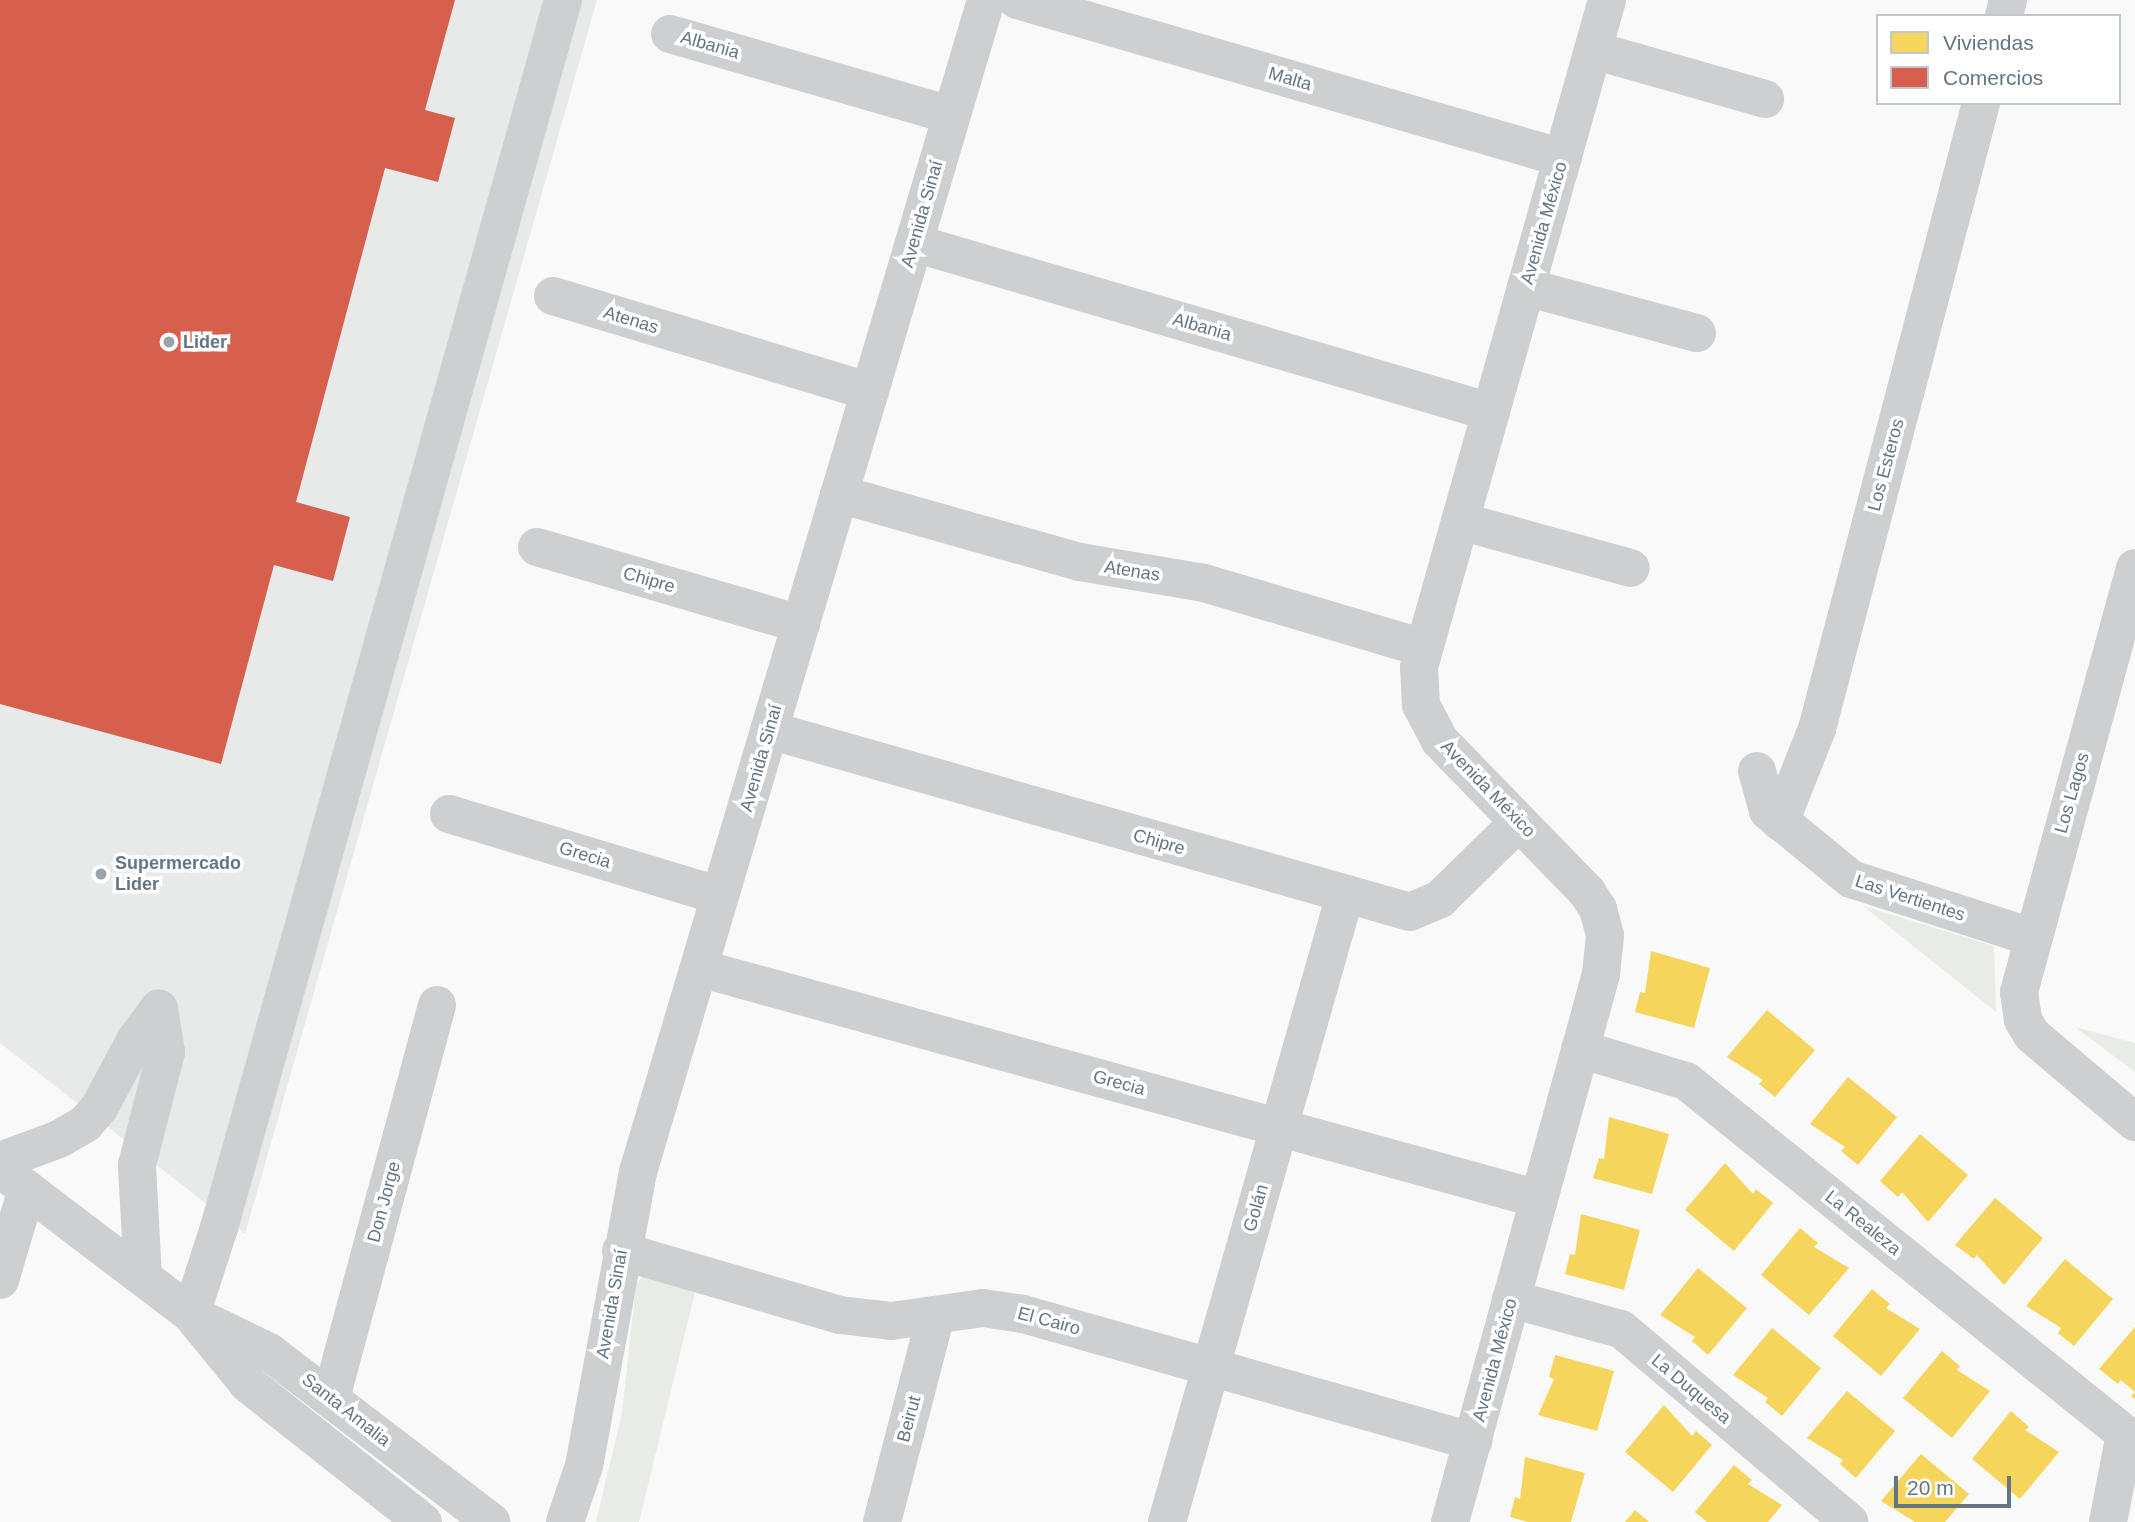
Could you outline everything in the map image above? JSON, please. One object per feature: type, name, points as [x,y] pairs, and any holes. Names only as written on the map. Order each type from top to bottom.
[{"type":"street","points":[[191,1314],[219,1228],[563,0]]},
{"type":"street","name":"Avenida Sinaí","points":[[565,1522],[584,1466],[621,1251],[638,1172],[986,0]]},
{"type":"street","name":"Malta","points":[[1017,0],[1563,158]]},
{"type":"street","name":"Avenida México","points":[[1450,1522],[1605,957],[1603,921],[1587,891],[1429,724],[1418,686],[1424,648],[1607,0]]},
{"type":"street","name":"Albania","points":[[670,34],[951,115]]},
{"type":"street","points":[[1593,50],[1765,99]]},
{"type":"street","name":"Los Esteros","points":[[1780,822],[1817,729],[1980,105]]},
{"type":"street","name":"Albania","points":[[914,243],[1491,412]]},
{"type":"street","points":[[1526,287],[1697,333]]},
{"type":"street","name":"Atenas","points":[[552,296],[870,392]]},
{"type":"street","name":"Atenas","points":[[839,494],[1080,562],[1204,583],[1424,648]]},
{"type":"street","points":[[1460,521],[1631,568]]},
{"type":"street","name":"Chipre","points":[[537,547],[801,624]]},
{"type":"street","name":"Los Lagos","points":[[2135,568],[2019,992],[2023,1020],[2045,1047],[2135,1122]]},
{"type":"street","name":"Chipre","points":[[769,730],[1410,912],[1430,906],[1519,822]]},
{"type":"street","name":"Las Vertientes","points":[[1757,771],[1761,798],[1780,822],[1851,879],[2032,937]]},
{"type":"street","name":"Grecia","points":[[449,814],[720,896]]},
{"type":"street","name":"Golán","points":[[1167,1522],[1345,895]]},
{"type":"street","name":"Grecia","points":[[699,968],[1539,1199]]},
{"type":"street","name":"Don Jorge","points":[[331,1398],[437,1005]]},
{"type":"street","points":[[0,1161],[59,1139],[85,1124],[99,1108],[136,1039],[159,1009],[166,1052],[137,1165],[143,1277]]},
{"type":"street","name":"La Realeza","points":[[1580,1049],[1686,1081],[2125,1434],[2108,1522]]},
{"type":"street","points":[[0,1280],[13,1179]]},
{"type":"street","name":"Santa Amalia","points":[[13,1179],[191,1314],[269,1352],[491,1522]]},
{"type":"street","name":"El Cairo","points":[[621,1251],[840,1315],[891,1321],[1004,1310],[1473,1441]]},
{"type":"street","name":"La Duquesa","points":[[1511,1299],[1621,1329],[1849,1522]]},
{"type":"street","name":"Santa Amalia","points":[[191,1314],[248,1384],[423,1522]]},
{"type":"street","name":"Beirut","points":[[882,1522],[936,1315]]},
{"type":"shaded area","points":[[0,0],[597,0],[245,1234],[0,1043]]},
{"type":"shaded area","points":[[1863,906],[1994,946],[1996,1012]]},
{"type":"shaded area","points":[[2075,1027],[2135,1043],[2135,1072]]},
{"type":"shaded area","points":[[646,1271],[698,1280],[639,1522],[596,1522],[622,1413],[636,1285]]},
{"type":"building: Viviendas","points":[[1651,951],[1710,968],[1694,1028],[1635,1012],[1640,992],[1645,993]]},
{"type":"building: Viviendas","points":[[1767,1010],[1815,1050],[1775,1097],[1759,1084],[1763,1080],[1727,1057]]},
{"type":"building: Viviendas","points":[[1848,1077],[1897,1117],[1858,1165],[1841,1151],[1845,1147],[1810,1124]]},
{"type":"building: Viviendas","points":[[1609,1117],[1669,1134],[1652,1194],[1593,1178],[1599,1158],[1604,1159]]},
{"type":"building: Viviendas","points":[[1920,1134],[1968,1175],[1928,1222],[1902,1192],[1898,1197],[1880,1181]]},
{"type":"building: Viviendas","points":[[1725,1163],[1753,1194],[1756,1189],[1773,1203],[1734,1251],[1685,1210]]},
{"type":"building: Viviendas","points":[[1995,1198],[2043,1238],[2004,1285],[1977,1255],[1974,1259],[1955,1245]]},
{"type":"building: Viviendas","points":[[1581,1214],[1640,1230],[1624,1290],[1565,1274],[1570,1254],[1575,1255]]},
{"type":"building: Viviendas","points":[[1800,1228],[1818,1243],[1814,1247],[1849,1268],[1809,1315],[1761,1275]]},
{"type":"building: Viviendas","points":[[2065,1259],[2113,1299],[2074,1346],[2058,1333],[2061,1328],[2026,1306]]},
{"type":"building: Viviendas","points":[[1698,1268],[1747,1308],[1708,1355],[1692,1341],[1695,1337],[1660,1315]]},
{"type":"building: Viviendas","points":[[1872,1289],[1890,1304],[1886,1308],[1920,1329],[1881,1376],[1833,1336]]},
{"type":"building: Viviendas","points":[[2135,1327],[2135,1392],[2121,1380],[2118,1384],[2099,1369]]},
{"type":"building: Viviendas","points":[[1772,1328],[1821,1368],[1782,1416],[1765,1402],[1768,1398],[1733,1375]]},
{"type":"building: Viviendas","points":[[1942,1351],[1960,1366],[1957,1370],[1990,1391],[1952,1438],[1903,1398]]},
{"type":"building: Viviendas","points":[[1555,1355],[1614,1371],[1597,1431],[1538,1415],[1554,1379],[1549,1377]]},
{"type":"building: Viviendas","points":[[1847,1391],[1895,1431],[1856,1478],[1840,1464],[1843,1460],[1807,1438]]},
{"type":"building: Viviendas","points":[[1664,1405],[1692,1436],[1696,1431],[1712,1445],[1673,1492],[1625,1452]]},
{"type":"building: Viviendas","points":[[2011,1411],[2029,1427],[2025,1430],[2059,1452],[2020,1499],[1972,1459]]},
{"type":"building: Viviendas","points":[[1921,1454],[1969,1494],[1945,1522],[1915,1522],[1881,1501]]},
{"type":"building: Viviendas","points":[[1525,1457],[1585,1473],[1571,1522],[1528,1522],[1510,1517],[1515,1497],[1520,1499]]},
{"type":"building: Viviendas","points":[[1734,1465],[1752,1480],[1748,1484],[1782,1505],[1768,1522],[1707,1522],[1695,1512]]},
{"type":"building: Viviendas","points":[[1635,1510],[1649,1522],[1625,1522]]},
{"type":"building: Comercios","name":"Lider","points":[[0,0],[455,0],[425,110],[455,118],[438,182],[385,168],[296,502],[350,517],[333,581],[274,565],[221,764],[0,704]]},
{"type":"place","name":"Lider","points":[[169,342]]},
{"type":"place","name":"Supermercado Lider","points":[[101,874]]}]
